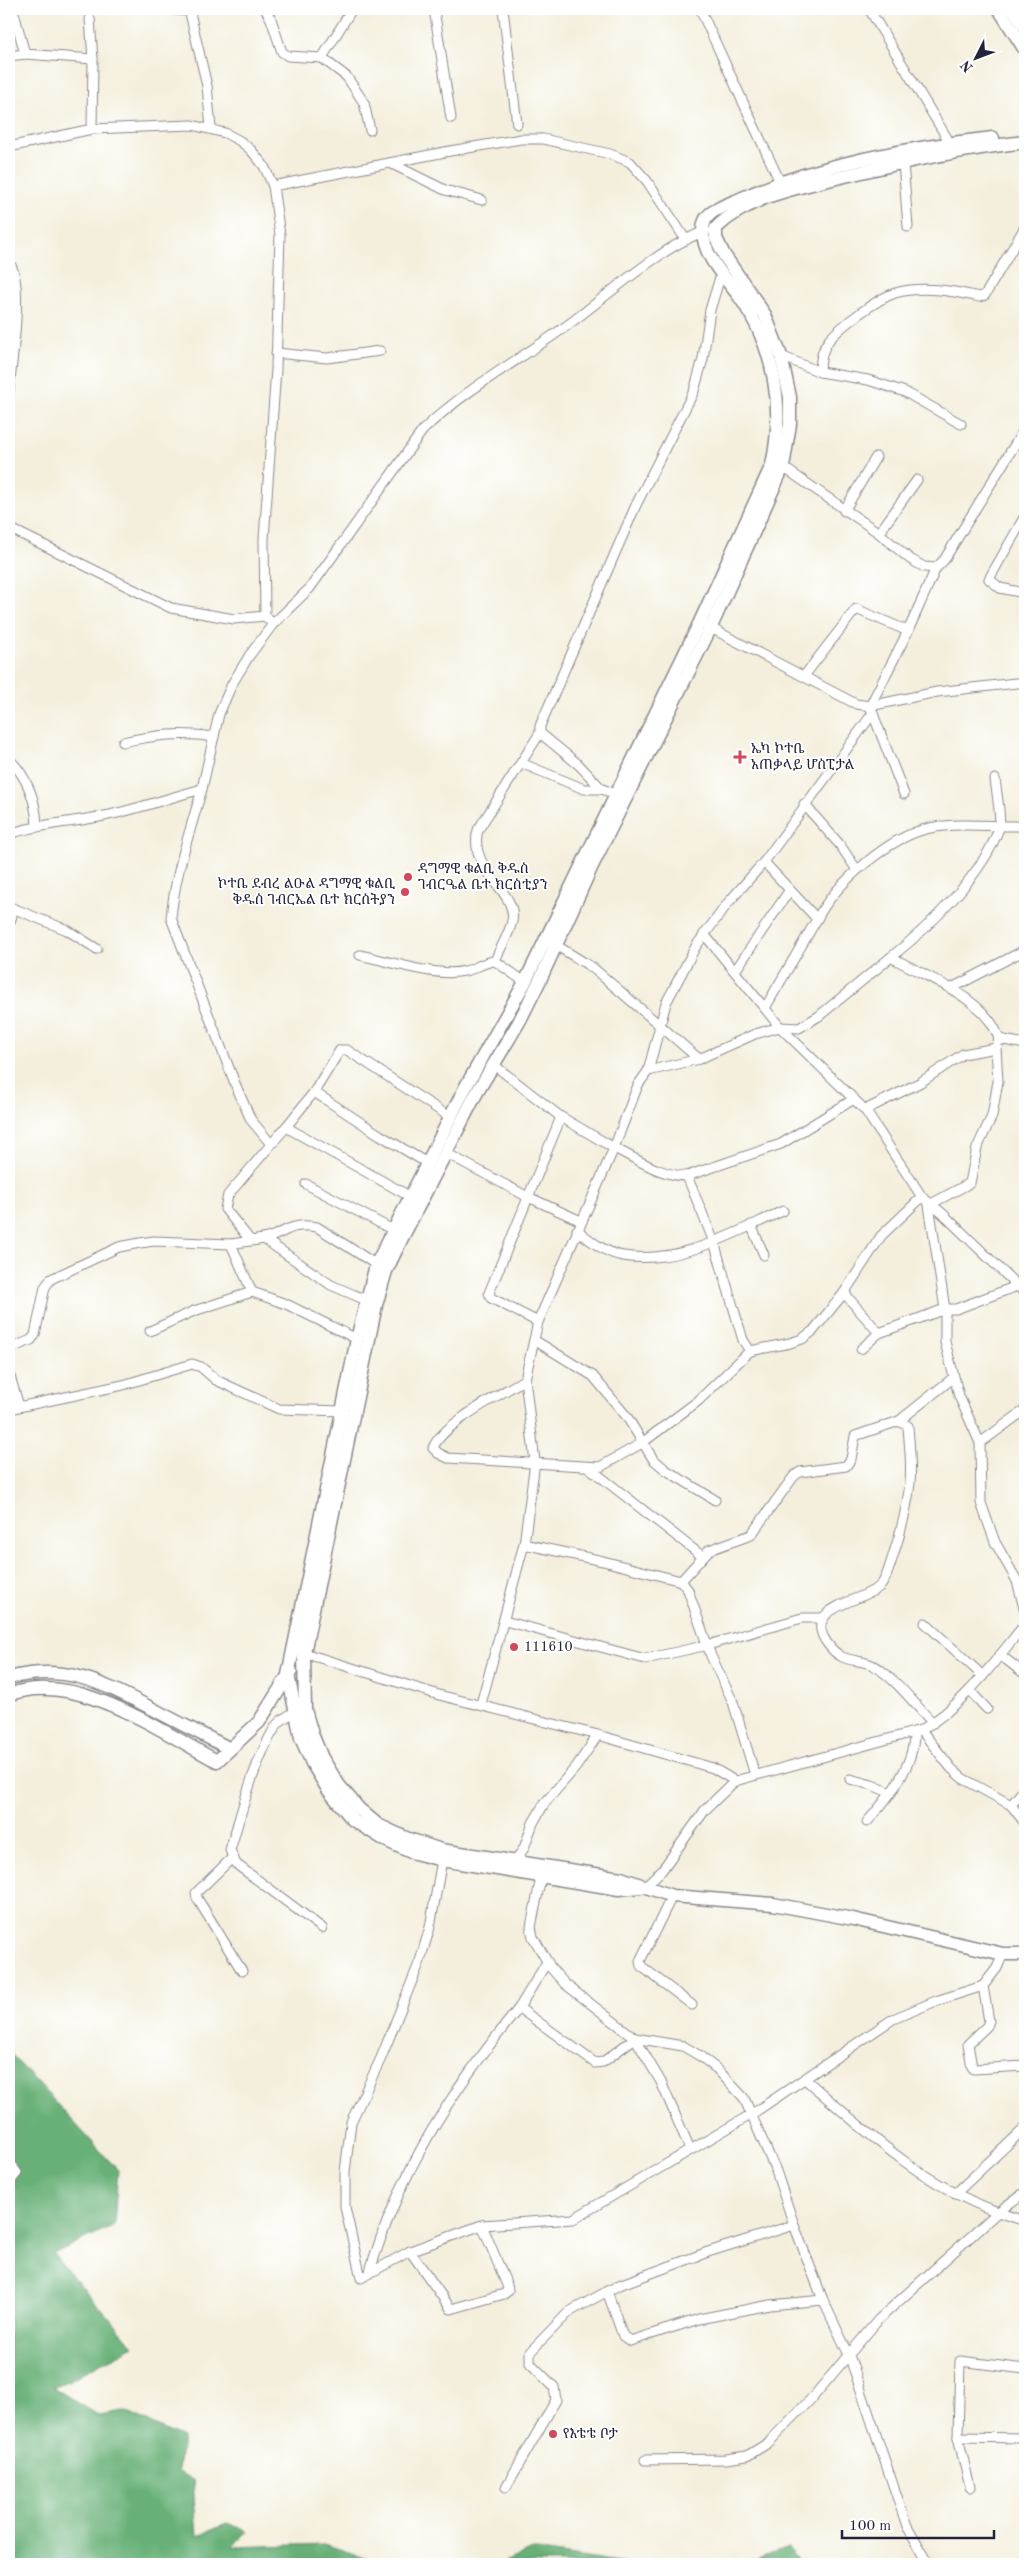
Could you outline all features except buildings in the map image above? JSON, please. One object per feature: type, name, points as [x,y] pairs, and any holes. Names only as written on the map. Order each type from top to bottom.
[{"type":"main road","points":[[999,9],[1025,50]]},
{"type":"main road","points":[[1015,9],[1025,25]]},
{"type":"main road","points":[[705,625],[772,465],[777,443],[778,398],[765,346],[754,321],[722,274],[705,242],[704,223],[709,214],[780,182],[899,152],[950,143],[1025,134]]},
{"type":"main road","points":[[644,1887],[619,1889],[541,1877],[457,1857],[406,1838],[378,1824],[359,1809],[338,1784],[322,1758],[305,1710],[304,1653],[376,1304],[381,1268],[393,1230],[409,1196],[450,1117],[525,982],[621,796],[783,468],[790,424],[790,397],[781,356],[765,315],[724,254],[716,238],[716,228],[728,216],[764,198],[903,162],[1025,142]]},
{"type":"main road","points":[[621,796],[523,1013],[381,1268],[366,1300],[288,1675],[294,1712],[301,1738],[312,1763],[329,1791],[353,1820],[385,1840],[411,1852],[442,1860],[457,1857],[516,1860],[621,1878],[672,1896],[773,1904],[853,1919],[1003,1954],[1025,1954]]},
{"type":"main road","points":[[9,1696],[30,1690],[49,1688],[91,1696],[217,1761],[259,1722],[304,1653]]},
{"type":"main road","points":[[9,1678],[50,1672],[73,1674],[100,1682],[230,1749]]},
{"type":"street","points":[[13,9],[25,54]]},
{"type":"street","points":[[168,9],[187,11],[190,14],[207,86],[210,128]]},
{"type":"street","points":[[264,9],[271,19],[282,52],[288,56],[322,58],[347,77],[364,103],[370,130]]},
{"type":"street","points":[[322,58],[352,9]]},
{"type":"street","points":[[434,9],[451,118]]},
{"type":"street","points":[[503,9],[517,124]]},
{"type":"street","points":[[700,9],[780,182]]},
{"type":"street","points":[[869,9],[950,143]]},
{"type":"street","points":[[90,19],[93,59],[92,129]]},
{"type":"street","points":[[9,56],[25,54],[93,59]]},
{"type":"street","points":[[9,147],[92,129],[192,124],[224,133],[251,150],[264,166],[273,186],[280,235],[276,353],[264,539],[265,616],[273,624]]},
{"type":"street","points":[[273,186],[390,163],[521,140],[543,138],[572,144],[630,162],[647,182],[686,240]]},
{"type":"street","points":[[903,162],[908,227]]},
{"type":"street","points":[[390,163],[445,190],[482,200]]},
{"type":"street","points":[[820,372],[820,362],[829,340],[857,317],[895,293],[930,290],[979,297],[985,295],[1025,227]]},
{"type":"street","points":[[271,1144],[251,1120],[243,1103],[185,958],[172,918],[173,895],[182,854],[202,789],[219,714],[232,684],[273,624],[310,588],[388,477],[423,430],[441,412],[686,240],[716,228]]},
{"type":"street","points":[[9,263],[12,266],[16,280],[17,297],[12,324],[9,390]]},
{"type":"street","points":[[495,961],[512,920],[508,902],[480,861],[475,840],[478,830],[540,733],[543,714],[636,505],[694,391],[703,358],[710,310],[722,274]]},
{"type":"street","points":[[276,353],[327,358],[380,350]]},
{"type":"street","points":[[781,356],[820,372],[868,380],[905,392],[961,424]]},
{"type":"street","points":[[481,1704],[505,1621],[524,1544],[535,1462],[525,1380],[538,1322],[614,1148],[638,1085],[648,1071],[666,1003],[704,934],[764,862],[804,804],[827,779],[872,709],[936,568],[944,560],[1025,428]]},
{"type":"street","points":[[844,511],[876,457]]},
{"type":"street","points":[[783,468],[879,533],[917,563],[924,567],[936,568]]},
{"type":"street","points":[[879,533],[917,480]]},
{"type":"street","points":[[1025,516],[989,579],[1000,588],[1025,593]]},
{"type":"street","points":[[9,528],[172,608],[234,619],[265,616]]},
{"type":"street","points":[[804,676],[856,609],[908,630]]},
{"type":"street","points":[[705,625],[856,704],[872,709],[937,692],[1025,682]]},
{"type":"street","points":[[872,709],[904,794]]},
{"type":"street","points":[[123,742],[169,734],[190,733],[214,737]]},
{"type":"street","points":[[540,733],[580,765],[602,789]]},
{"type":"street","points":[[9,759],[18,768],[27,784],[36,807],[37,825]]},
{"type":"street","points":[[521,763],[584,789],[602,789],[621,796]]},
{"type":"street","points":[[648,1071],[699,1059],[755,1034],[780,1027],[799,1028],[818,1016],[920,935],[965,885],[1000,827],[995,779]]},
{"type":"street","points":[[9,834],[37,825],[98,818],[161,803],[202,789]]},
{"type":"street","points":[[804,804],[840,845],[857,870]]},
{"type":"street","points":[[765,1008],[838,887],[857,870],[896,842],[928,828],[957,825],[1025,826]]},
{"type":"street","points":[[764,862],[817,919]]},
{"type":"street","points":[[735,971],[789,891]]},
{"type":"street","points":[[9,924],[12,916],[10,906]]},
{"type":"street","points":[[10,906],[67,930],[97,949]]},
{"type":"street","points":[[704,934],[780,1027],[865,1110],[929,1205],[942,1213],[1025,1293]]},
{"type":"street","points":[[554,944],[593,968],[699,1059]]},
{"type":"street","points":[[952,988],[1002,960],[1025,950]]},
{"type":"street","points":[[360,955],[438,971],[466,971],[482,962],[495,961],[525,982]]},
{"type":"street","points":[[891,957],[952,988],[979,1010],[997,1032],[998,1081],[992,1116],[977,1148],[970,1183],[929,1205]]},
{"type":"street","points":[[865,1110],[921,1082],[963,1054],[997,1044],[1025,1044]]},
{"type":"street","points":[[250,1240],[228,1215],[226,1202],[228,1195],[286,1128],[314,1092],[340,1050],[347,1050],[450,1117]]},
{"type":"street","points":[[494,1065],[561,1117],[614,1148],[664,1173],[674,1176],[687,1176],[781,1144],[854,1099]]},
{"type":"street","points":[[314,1092],[427,1163]]},
{"type":"street","points":[[538,1322],[491,1298],[489,1293],[526,1196],[561,1117]]},
{"type":"street","points":[[286,1128],[409,1196]]},
{"type":"street","points":[[446,1153],[579,1226],[596,1246],[622,1256],[648,1257],[683,1253],[714,1242],[783,1211]]},
{"type":"street","points":[[687,1176],[714,1242],[743,1340],[750,1351]]},
{"type":"street","points":[[306,1184],[393,1230]]},
{"type":"street","points":[[525,1380],[451,1426],[436,1440],[433,1448],[448,1458],[600,1467],[642,1443],[698,1401],[750,1351],[802,1339],[813,1331],[844,1293],[880,1236],[922,1197]]},
{"type":"street","points":[[929,1205],[945,1309],[945,1342],[959,1396],[980,1443],[981,1503],[995,1542],[1017,1581],[1025,1612]]},
{"type":"street","points":[[751,1225],[764,1255]]},
{"type":"street","points":[[9,1349],[31,1340],[35,1335],[47,1283],[119,1247],[154,1241],[231,1244],[264,1239],[291,1226],[317,1227],[381,1268]]},
{"type":"street","points":[[264,1239],[331,1285],[366,1300]]},
{"type":"street","points":[[231,1244],[252,1292]]},
{"type":"street","points":[[861,1349],[879,1333],[945,1309],[956,1309],[1017,1286]]},
{"type":"street","points":[[150,1331],[194,1311],[252,1292],[286,1304],[357,1339]]},
{"type":"street","points":[[844,1293],[879,1333]]},
{"type":"street","points":[[534,1340],[593,1376],[626,1417],[653,1459],[666,1470],[715,1500]]},
{"type":"street","points":[[9,1409],[123,1385],[192,1364],[201,1367],[216,1380],[279,1409],[342,1411]]},
{"type":"street","points":[[9,1373],[19,1406]]},
{"type":"street","points":[[680,1581],[702,1556],[716,1547],[751,1535],[794,1476],[800,1472],[846,1466],[851,1459],[855,1436],[899,1421],[953,1378]]},
{"type":"street","points":[[980,1443],[1025,1410]]},
{"type":"street","points":[[505,1621],[644,1659],[708,1645],[802,1618],[824,1618],[840,1605],[877,1589],[883,1583],[902,1531],[911,1481],[908,1426],[899,1421]]},
{"type":"street","points":[[588,1467],[702,1556]]},
{"type":"street","points":[[524,1544],[603,1561],[680,1581],[688,1590],[711,1656],[733,1702],[755,1776]]},
{"type":"street","points":[[824,1618],[822,1635],[835,1652],[843,1658],[874,1666],[885,1674],[933,1723]]},
{"type":"street","points":[[926,1624],[983,1676]]},
{"type":"street","points":[[644,1887],[662,1870],[705,1810],[735,1781],[917,1731],[933,1723],[970,1691],[1025,1624]]},
{"type":"street","points":[[304,1653],[439,1695],[481,1704],[598,1735],[713,1768],[735,1781]]},
{"type":"street","points":[[1000,1655],[1025,1674]]},
{"type":"street","points":[[970,1691],[987,1709]]},
{"type":"street","points":[[294,1712],[277,1724],[266,1746],[230,1850],[232,1858],[248,1873],[322,1928]]},
{"type":"street","points":[[867,1822],[891,1793],[902,1775],[917,1731]]},
{"type":"street","points":[[917,1731],[950,1768],[962,1778],[1011,1805],[1025,1823]]},
{"type":"street","points":[[516,1860],[524,1848],[533,1823],[544,1804],[576,1767],[598,1735]]},
{"type":"street","points":[[850,1779],[891,1793]]},
{"type":"street","points":[[1011,1805],[1025,1788]]},
{"type":"street","points":[[232,1858],[196,1893],[197,1898],[242,1971]]},
{"type":"street","points":[[442,1860],[430,1927],[420,1961],[381,2058],[351,2122],[345,2172],[345,2207],[360,2276],[364,2278],[410,2251],[482,2225],[556,2222],[573,2219],[752,2114],[893,2019],[928,2004],[983,1986],[997,1968],[1003,1954]]},
{"type":"street","points":[[541,1877],[531,1927],[533,1937],[547,1962],[565,1984],[635,2038],[660,2082],[690,2149]]},
{"type":"street","points":[[672,1896],[640,1961],[641,1966],[692,2005]]},
{"type":"street","points":[[369,2274],[382,2231],[413,2164],[448,2101],[475,2062],[519,2008],[547,1962]]},
{"type":"street","points":[[983,1986],[989,2021],[987,2026],[968,2044],[972,2067],[978,2070],[1025,2066]]},
{"type":"street","points":[[519,2008],[595,2063],[603,2062],[635,2038],[683,2046],[718,2069],[744,2098],[776,2171],[822,2300],[849,2355],[907,2526],[929,2564]]},
{"type":"street","points":[[805,2079],[910,2167],[955,2194],[1025,2221]]},
{"type":"street","points":[[955,2194],[1025,2128]]},
{"type":"street","points":[[9,2162],[17,2173],[9,2183]]},
{"type":"street","points":[[645,2460],[726,2459],[748,2456],[768,2443],[789,2423],[879,2319],[998,2212],[1025,2192]]},
{"type":"street","points":[[410,2251],[451,2309],[504,2294],[508,2291],[507,2285],[482,2225]]},
{"type":"street","points":[[506,2487],[556,2400],[554,2387],[530,2363],[530,2352],[570,2312],[606,2291],[708,2252],[794,2225]]},
{"type":"street","points":[[606,2291],[623,2336],[630,2341],[699,2319],[770,2305],[822,2300]]},
{"type":"street","points":[[970,2487],[958,2437],[960,2361],[1025,2369]]},
{"type":"street","points":[[958,2437],[1025,2438]]},
{"type":"green space","points":[[9,2052],[118,2170],[114,2225],[53,2254],[134,2346],[54,2388],[98,2415],[124,2411],[182,2438],[178,2471],[193,2481],[197,2536],[229,2523],[247,2532],[232,2547],[324,2544],[381,2564],[9,2564]]},
{"type":"green space","points":[[788,2548],[800,2564],[744,2564]]},
{"type":"green space","points":[[534,2550],[626,2564],[497,2564]]},
{"type":"place","name":"ኤካ ኮተቤ አጠቃላይ ሆስፒታል","points":[[740,757]]},
{"type":"place","name":"ዳግማዊ ቁልቢ ቅዱስ ገብርዔል ቤተ ክርስቲያን","points":[[408,877]]},
{"type":"place","name":"ኮተቤ ደብረ ልዑል ዳግማዊ ቁልቢ ቅዱስ ገብርኤል ቤተ ክርስትያን","points":[[405,892]]},
{"type":"place","name":"111610","points":[[514,1647]]},
{"type":"place","name":"የእቴቴ ቦታ","points":[[553,2434]]}]
